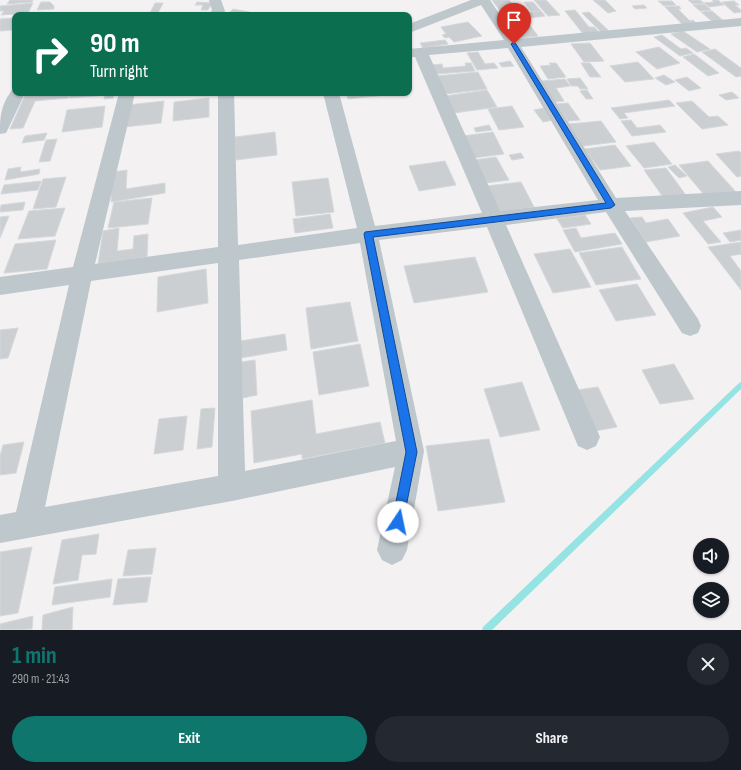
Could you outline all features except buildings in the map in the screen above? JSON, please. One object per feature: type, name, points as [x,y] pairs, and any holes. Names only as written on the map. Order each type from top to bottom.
[{"type":"street","points":[[216,0],[218,12]]},
{"type":"street","points":[[412,28],[483,0],[514,44],[611,205],[690,326]]},
{"type":"street","points":[[587,438],[494,220],[414,53],[741,22]]},
{"type":"street","points":[[0,129],[16,96]]},
{"type":"street","points":[[27,524],[82,274],[126,96]]},
{"type":"street","points":[[226,96],[232,486]]},
{"type":"street","points":[[332,96],[368,234],[411,452],[392,550]]},
{"type":"street","points":[[0,286],[368,234],[611,205],[741,198]]},
{"type":"street","points":[[0,529],[411,452]]},
{"type":"waterway","points":[[486,630],[741,385]]},
{"type":"route","points":[[398,522],[411,452],[368,234],[611,205],[514,44]]}]
